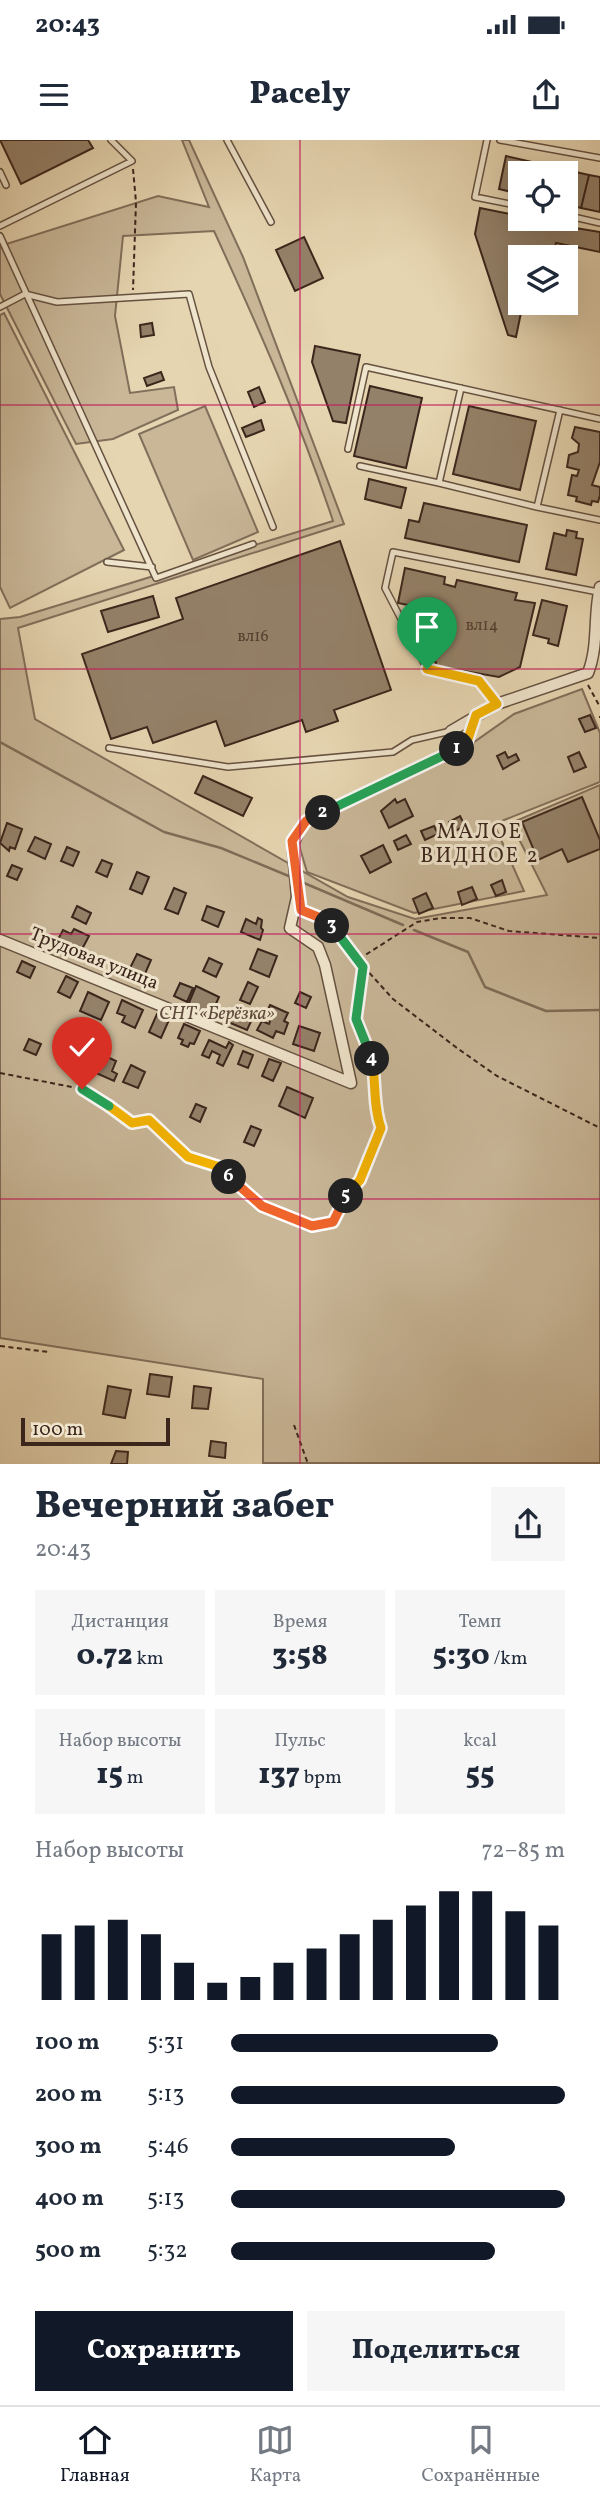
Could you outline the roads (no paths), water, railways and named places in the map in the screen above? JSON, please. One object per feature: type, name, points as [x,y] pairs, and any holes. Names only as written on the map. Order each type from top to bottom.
[{"type":"street","points":[[451,731],[497,704],[588,673],[596,653],[595,610],[599,589]]},
{"type":"street","name":"Трудовая улица","points":[[0,940],[351,1083],[326,965],[318,947],[290,928],[297,897],[292,841],[306,821],[466,745],[476,715]]},
{"type":"lane","points":[[0,226],[132,161],[126,152],[111,140]]},
{"type":"lane","points":[[228,140],[271,222]]},
{"type":"lane","points":[[487,140],[475,197],[508,204]]},
{"type":"lane","points":[[500,140],[600,158]]},
{"type":"lane","points":[[0,172],[6,185]]},
{"type":"lane","points":[[578,218],[600,223]]},
{"type":"lane","points":[[0,236],[156,578],[253,544]]},
{"type":"lane","points":[[0,307],[25,294],[57,302],[189,294],[209,367],[273,527]]},
{"type":"lane","points":[[348,449],[366,367],[600,419]]},
{"type":"lane","points":[[439,483],[461,388]]},
{"type":"lane","points":[[537,507],[560,410]]},
{"type":"lane","points":[[360,466],[600,520]]},
{"type":"lane","points":[[497,704],[479,681],[427,669],[385,588],[393,552],[599,589]]},
{"type":"lane","points":[[107,562],[152,567]]},
{"type":"lane","points":[[108,748],[228,767],[393,752],[412,740],[451,731]]},
{"type":"waterway","points":[[0,742],[164,832],[221,848],[291,877]]},
{"type":"waterway","points":[[304,883],[403,925]]},
{"type":"waterway","points":[[414,930],[468,952],[485,987],[546,1011],[600,1010]]},
{"type":"district","name":"МАЛОЕ ВИДНОЕ 2","points":[[480,844]]},
{"type":"park label","name":"СНТ «Берёзка»","points":[[217,1014]]}]
